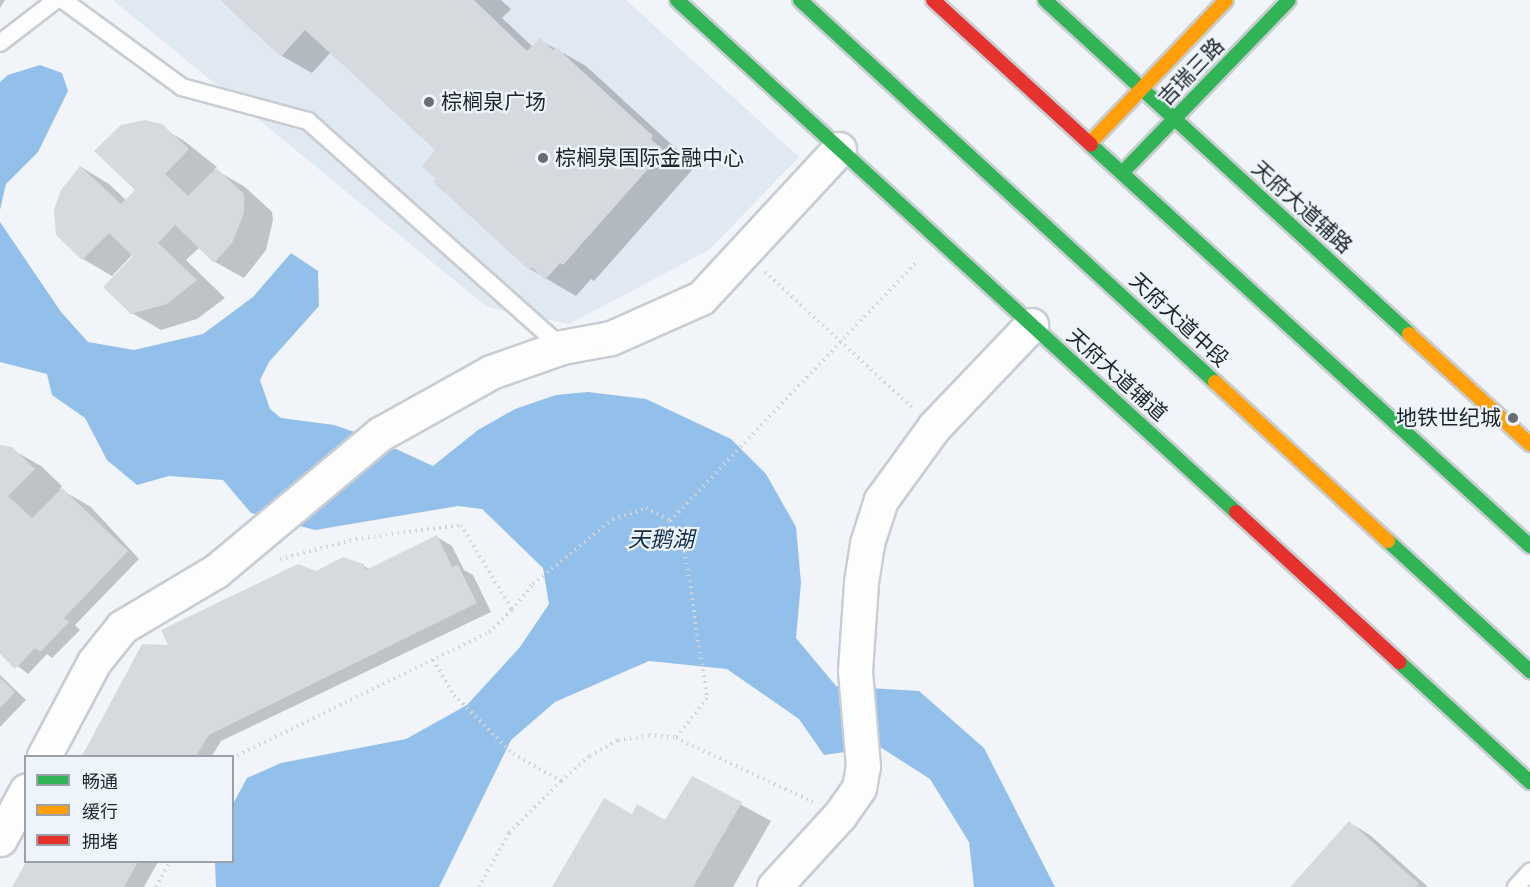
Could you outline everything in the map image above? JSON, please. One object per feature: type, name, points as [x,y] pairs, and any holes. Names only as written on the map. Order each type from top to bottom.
[{"type":"street","name":"天府大道辅道","points":[[676,0],[1530,782]]},
{"type":"street","name":"天府大道中段","points":[[800,0],[1530,671]]},
{"type":"street","points":[[933,0],[1530,546]]},
{"type":"street","name":"天府大道辅路","points":[[1045,0],[1530,444]]},
{"type":"street","name":"吉瑞三路","points":[[1090,143],[1226,0]]},
{"type":"street","name":"吉瑞三路","points":[[1122,173],[1289,0]]},
{"type":"street","points":[[45,755],[94,662],[122,627],[216,571],[271,545],[380,434],[491,372],[562,346],[611,338],[701,298],[839,149]]},
{"type":"street","points":[[774,887],[840,815],[859,788],[863,766],[855,671],[866,553],[881,500],[934,428],[1031,325]]},
{"type":"street","points":[[0,839],[24,795]]},
{"type":"lane","points":[[0,43],[56,0]]},
{"type":"lane","points":[[63,0],[182,87],[308,121],[562,346]]},
{"type":"lane","points":[[1516,887],[1530,872]]},
{"type":"path","points":[[670,521],[938,239]]},
{"type":"path","points":[[745,253],[934,428]]},
{"type":"path","points":[[234,757],[489,632],[512,610],[533,584],[613,519],[646,508],[670,521],[684,545],[707,698],[676,738]]},
{"type":"path","points":[[271,545],[356,538],[461,525],[512,610]]},
{"type":"path","points":[[433,660],[454,695],[513,754],[561,781]]},
{"type":"path","points":[[479,887],[510,833],[561,781],[590,756],[618,740],[649,735],[676,738],[840,815]]},
{"type":"path","points":[[156,887],[169,863]]},
{"type":"shaded area","points":[[113,0],[626,0],[799,157],[709,250],[569,324],[487,307]]},
{"type":"water","points":[[40,65],[62,73],[68,91],[38,152],[6,184],[0,210],[0,82],[8,75]]},
{"type":"water","name":"天鹅湖","points":[[0,222],[61,312],[88,342],[134,350],[203,334],[253,297],[291,253],[318,271],[319,306],[269,362],[260,380],[270,409],[281,418],[334,425],[372,438],[433,466],[478,430],[515,409],[556,395],[588,392],[646,399],[731,439],[766,474],[796,527],[801,583],[796,638],[836,686],[919,691],[984,748],[1055,887],[974,887],[969,842],[930,779],[880,747],[824,755],[799,719],[727,669],[649,661],[555,702],[511,740],[439,887],[216,887],[215,863],[234,863],[234,802],[247,778],[281,763],[406,739],[467,705],[520,647],[549,604],[543,568],[482,509],[458,506],[315,530],[251,513],[223,480],[169,476],[137,485],[107,460],[85,418],[52,395],[47,374],[0,362]]},
{"type":"building","points":[[220,0],[474,0],[527,51],[540,38],[553,50],[556,47],[653,136],[651,139],[664,151],[563,265],[560,263],[545,280],[532,268],[529,270],[433,182],[436,179],[422,166],[435,150],[305,30],[281,57]]},
{"type":"building","points":[[145,120],[162,124],[189,149],[165,174],[188,196],[216,168],[244,194],[244,213],[232,243],[214,263],[175,225],[158,243],[197,280],[167,304],[131,314],[103,287],[133,256],[109,233],[82,260],[56,235],[54,210],[61,190],[80,166],[121,204],[135,190],[94,151],[121,125]]},
{"type":"building","points":[[0,445],[12,447],[35,469],[8,496],[32,518],[62,488],[128,551],[64,618],[69,622],[40,652],[35,648],[15,669],[0,654]]},
{"type":"building","points":[[437,535],[452,567],[458,565],[477,603],[209,735],[197,755],[83,755],[142,644],[168,645],[161,630],[298,564],[316,571],[343,557],[363,564],[366,570]]},
{"type":"building","points":[[0,678],[15,692],[0,708]]},
{"type":"building","points":[[692,776],[742,802],[693,887],[552,887],[604,798],[632,814],[637,804],[665,820]]},
{"type":"building","points":[[1349,821],[1419,884],[1416,887],[1290,887]]},
{"type":"building","points":[[25,863],[137,863],[124,887],[12,887]]},
{"type":"traffic: fast","points":[[677,0],[1236,512]]},
{"type":"traffic: fast","points":[[800,0],[1215,382]]},
{"type":"traffic: fast","points":[[1045,0],[1409,334]]},
{"type":"traffic: fast","points":[[1122,173],[1289,0]]},
{"type":"traffic: fast","points":[[1091,145],[1530,546]]},
{"type":"traffic: fast","points":[[1388,541],[1530,671]]},
{"type":"traffic: fast","points":[[1399,662],[1530,782]]},
{"type":"traffic: slow","points":[[1090,143],[1226,0]]},
{"type":"traffic: slow","points":[[1409,334],[1530,444]]},
{"type":"traffic: slow","points":[[1215,382],[1388,541]]},
{"type":"traffic: jam","points":[[933,0],[1091,145]]},
{"type":"traffic: jam","points":[[1236,512],[1399,662]]},
{"type":"place","name":"棕榈泉广场","points":[[429,102]]},
{"type":"place","name":"棕榈泉国际金融中心","points":[[543,158]]},
{"type":"place","name":"地铁世纪城","points":[[1513,418]]}]
